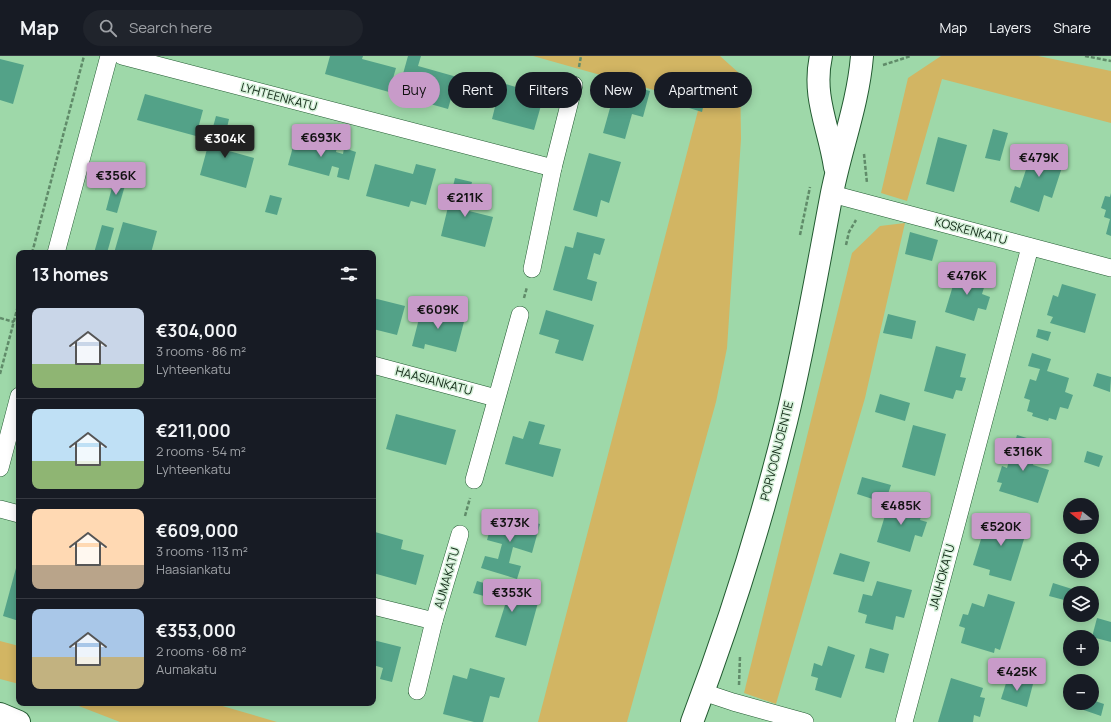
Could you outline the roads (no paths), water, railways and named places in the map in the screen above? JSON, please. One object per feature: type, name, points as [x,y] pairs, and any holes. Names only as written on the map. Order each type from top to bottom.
[{"type":"street","points":[[57,250],[109,56]]},
{"type":"street","name":"LYHTEENKATU","points":[[122,56],[553,168]]},
{"type":"street","name":"PORVOONJOENTIE","points":[[821,56],[817,73],[818,94],[832,145],[836,172]]},
{"type":"street","name":"PORVOONJOENTIE","points":[[692,722],[733,607],[761,515],[786,422],[836,172],[849,128],[862,56]]},
{"type":"street","points":[[532,269],[553,168],[568,108]]},
{"type":"street","name":"KOSKENKATU","points":[[832,194],[1111,268]]},
{"type":"street","name":"JAUHOKATU","points":[[904,722],[1030,247]]},
{"type":"street","points":[[474,480],[520,315]]},
{"type":"street","name":"HAASIANKATU","points":[[376,366],[496,398]]},
{"type":"street","points":[[0,468],[16,407]]},
{"type":"street","points":[[0,509],[16,513]]},
{"type":"street","name":"AUMAKATU","points":[[417,691],[434,621],[460,534]]},
{"type":"street","name":"AUMAKATU","points":[[376,607],[434,621]]},
{"type":"street","points":[[703,692],[805,722]]},
{"type":"street","points":[[0,714],[19,722]]}]
